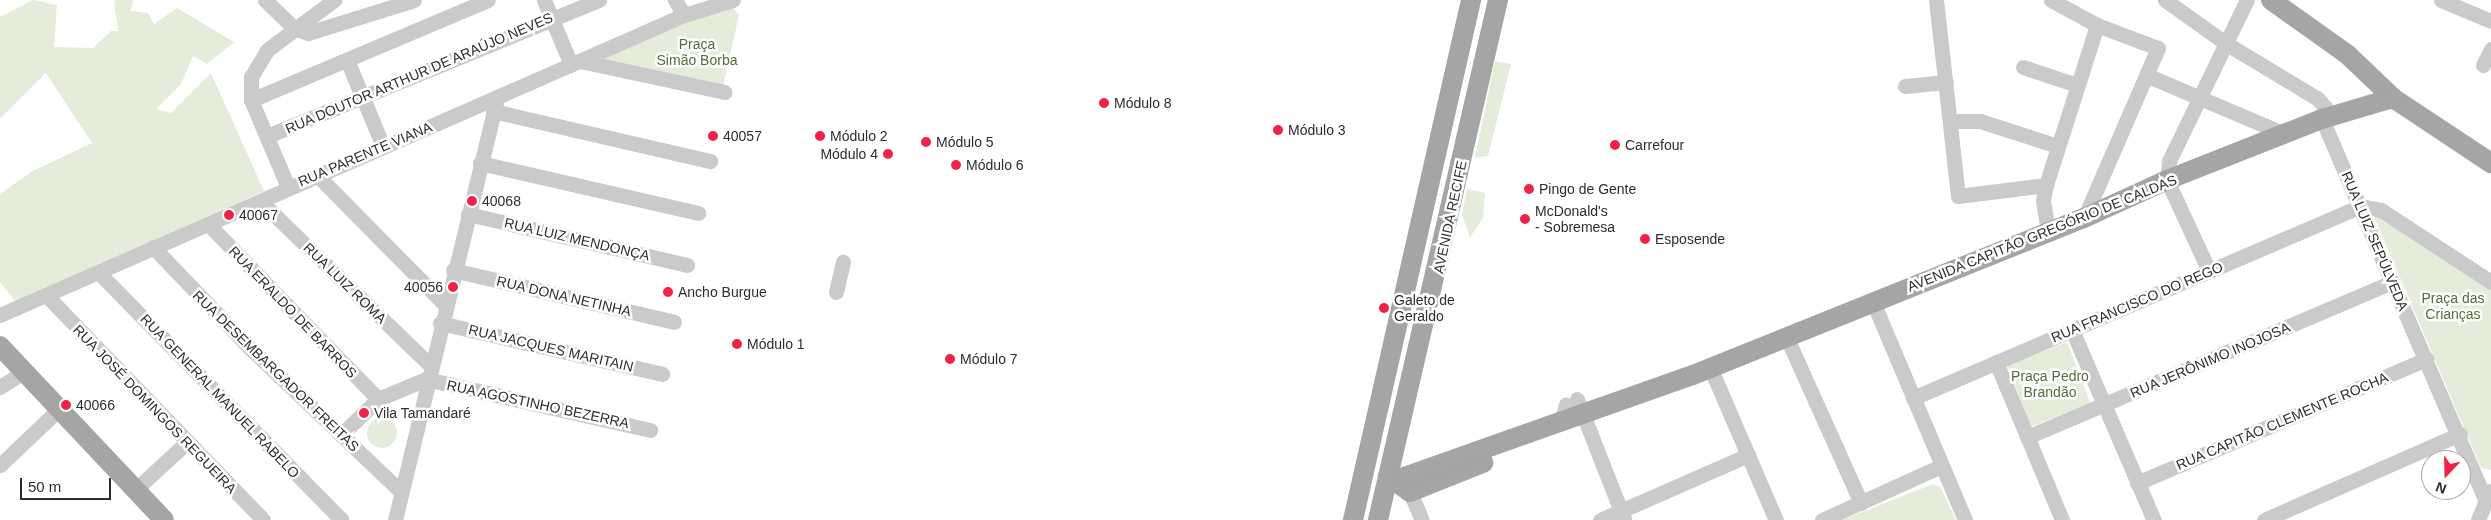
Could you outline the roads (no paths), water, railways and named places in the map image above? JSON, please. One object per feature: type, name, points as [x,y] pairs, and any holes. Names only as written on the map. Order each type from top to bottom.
[{"type":"main road","name":"AVENIDA RECIFE","points":[[1353,520],[1471,0]]},
{"type":"main road","name":"AVENIDA RECIFE","points":[[1378,520],[1399,483],[1398,446],[1498,0]]},
{"type":"main road","points":[[2271,0],[2348,55],[2393,98],[2491,163]]},
{"type":"main road","name":"AVENIDA CAPITÃO GREGÓRIO DE CALDAS","points":[[1399,483],[1575,412],[1664,393],[1702,371],[2084,218],[2167,180],[2327,118],[2393,98]]},
{"type":"main road","points":[[1399,483],[1379,468],[1378,457],[1404,330],[1405,286]]},
{"type":"main road","points":[[0,346],[164,520]]},
{"type":"main road","name":"AVENIDA CAPITÃO GREGÓRIO DE CALDAS","points":[[1399,483],[1575,412]]},
{"type":"main road","points":[[1398,446],[1409,460],[1428,470]]},
{"type":"street","points":[[266,0],[294,28],[314,33],[381,5],[414,0]]},
{"type":"street","points":[[288,187],[251,100],[249,89],[258,63],[267,50],[334,0]]},
{"type":"street","points":[[251,100],[488,0]]},
{"type":"street","points":[[544,0],[576,63],[725,92]]},
{"type":"street","name":"RUA DOUTOR ARTHUR DE ARAÚJO NEVES","points":[[267,136],[599,0]]},
{"type":"street","points":[[675,0],[684,15]]},
{"type":"street","name":"RUA PARENTE VIANA","points":[[0,315],[47,296],[383,146],[495,104],[576,63],[684,15],[734,0]]},
{"type":"street","points":[[1936,0],[1951,120],[1955,185],[1962,198],[2046,186]]},
{"type":"street","points":[[2051,0],[2097,25],[2154,43],[2157,53],[2084,218]]},
{"type":"street","name":"RUA LUIZ SEPÚLVEDA","points":[[2165,0],[2227,44],[2318,99],[2393,282],[2489,496]]},
{"type":"street","points":[[2209,271],[2167,180],[2169,161],[2247,0]]},
{"type":"street","points":[[2441,0],[2473,5],[2491,21]]},
{"type":"street","points":[[2048,232],[2043,200],[2046,186],[2097,25]]},
{"type":"street","points":[[2483,65],[2491,49]]},
{"type":"street","points":[[347,60],[383,146]]},
{"type":"street","points":[[2023,67],[2077,85]]},
{"type":"street","points":[[2146,75],[2285,134]]},
{"type":"street","points":[[1906,86],[1946,82]]},
{"type":"street","points":[[396,520],[428,372],[495,104],[710,161]]},
{"type":"street","points":[[1951,120],[1987,123],[2058,146]]},
{"type":"street","points":[[480,163],[698,213]]},
{"type":"street","points":[[317,175],[445,305]]},
{"type":"street","name":"RUA LUIZ ROMA","points":[[260,201],[428,372]]},
{"type":"street","points":[[2361,206],[2381,210],[2491,282]]},
{"type":"street","name":"RUA FRANCISCO DO REGO","points":[[1913,398],[2361,206]]},
{"type":"street","name":"RUA LUIZ MENDONÇA","points":[[468,214],[687,265]]},
{"type":"street","name":"RUA ERALDO DE BARROS","points":[[208,224],[378,400]]},
{"type":"street","name":"RUA DESEMBARGADOR FREITAS","points":[[153,248],[401,492]]},
{"type":"street","points":[[836,292],[843,262]]},
{"type":"street","name":"RUA DONA NETINHA","points":[[453,270],[674,322]]},
{"type":"street","name":"RUA GENERAL MANUEL RABELO","points":[[99,273],[342,520]]},
{"type":"street","name":"RUA JERÔNIMO INOJOSA","points":[[2027,437],[2393,282]]},
{"type":"street","name":"RUA JOSÉ DOMINGOS REGUEIRA","points":[[47,296],[186,443],[263,520]]},
{"type":"street","points":[[1873,302],[1965,520]]},
{"type":"street","name":"RUA JACQUES MARITAIN","points":[[440,323],[662,374]]},
{"type":"street","points":[[2072,330],[2103,406],[2154,520]]},
{"type":"street","points":[[1786,336],[1861,503]]},
{"type":"street","name":"RUA CAPITÃO CLEMENTE ROCHA","points":[[2137,483],[2427,359]]},
{"type":"street","points":[[1996,362],[2062,520]]},
{"type":"street","points":[[1702,371],[1748,455],[1776,520]]},
{"type":"street","points":[[0,387],[23,372]]},
{"type":"street","points":[[342,435],[378,400],[428,372]]},
{"type":"street","name":"RUA AGOSTINHO BEZERRA","points":[[428,372],[650,430]]},
{"type":"street","points":[[0,465],[59,409]]},
{"type":"street","points":[[1575,412],[1622,515]]},
{"type":"street","points":[[2264,520],[2460,434]]},
{"type":"street","points":[[136,490],[186,443]]},
{"type":"street","points":[[1600,520],[1622,515],[1748,455]]},
{"type":"street","points":[[1822,520],[1941,466]]},
{"type":"street","points":[[1399,483],[1422,520]]},
{"type":"street","points":[[2477,519],[2489,496]]},
{"type":"place","name":"Módulo 8","points":[[1104,103]]},
{"type":"place","name":"Módulo 3","points":[[1278,130]]},
{"type":"place","name":"40057","points":[[713,136]]},
{"type":"place","name":"Módulo 2","points":[[820,136]]},
{"type":"place","name":"Módulo 5","points":[[926,142]]},
{"type":"place","name":"Carrefour","points":[[1615,145]]},
{"type":"place","name":"Módulo 4","points":[[888,154]]},
{"type":"place","name":"Módulo 6","points":[[956,165]]},
{"type":"place","name":"Pingo de Gente","points":[[1529,189]]},
{"type":"place","name":"40068","points":[[472,201]]},
{"type":"place","name":"40067","points":[[229,215]]},
{"type":"place","name":"McDonald's - Sobremesa","points":[[1525,219]]},
{"type":"place","name":"Esposende","points":[[1645,239]]},
{"type":"place","name":"40056","points":[[453,287]]},
{"type":"place","name":"Ancho Burgue","points":[[668,292]]},
{"type":"place","name":"Galeto de Geraldo","points":[[1384,308]]},
{"type":"place","name":"Módulo 1","points":[[737,344]]},
{"type":"place","name":"Módulo 7","points":[[950,359]]},
{"type":"place","name":"40066","points":[[66,405]]},
{"type":"place","name":"Vila Tamandaré","points":[[364,413]]},
{"type":"park label","name":"Praça Simão Borba","points":[[697,52]]},
{"type":"park label","name":"Praça das Crianças","points":[[2453,306]]},
{"type":"park label","name":"Praça Pedro Brandão","points":[[2050,384]]}]
